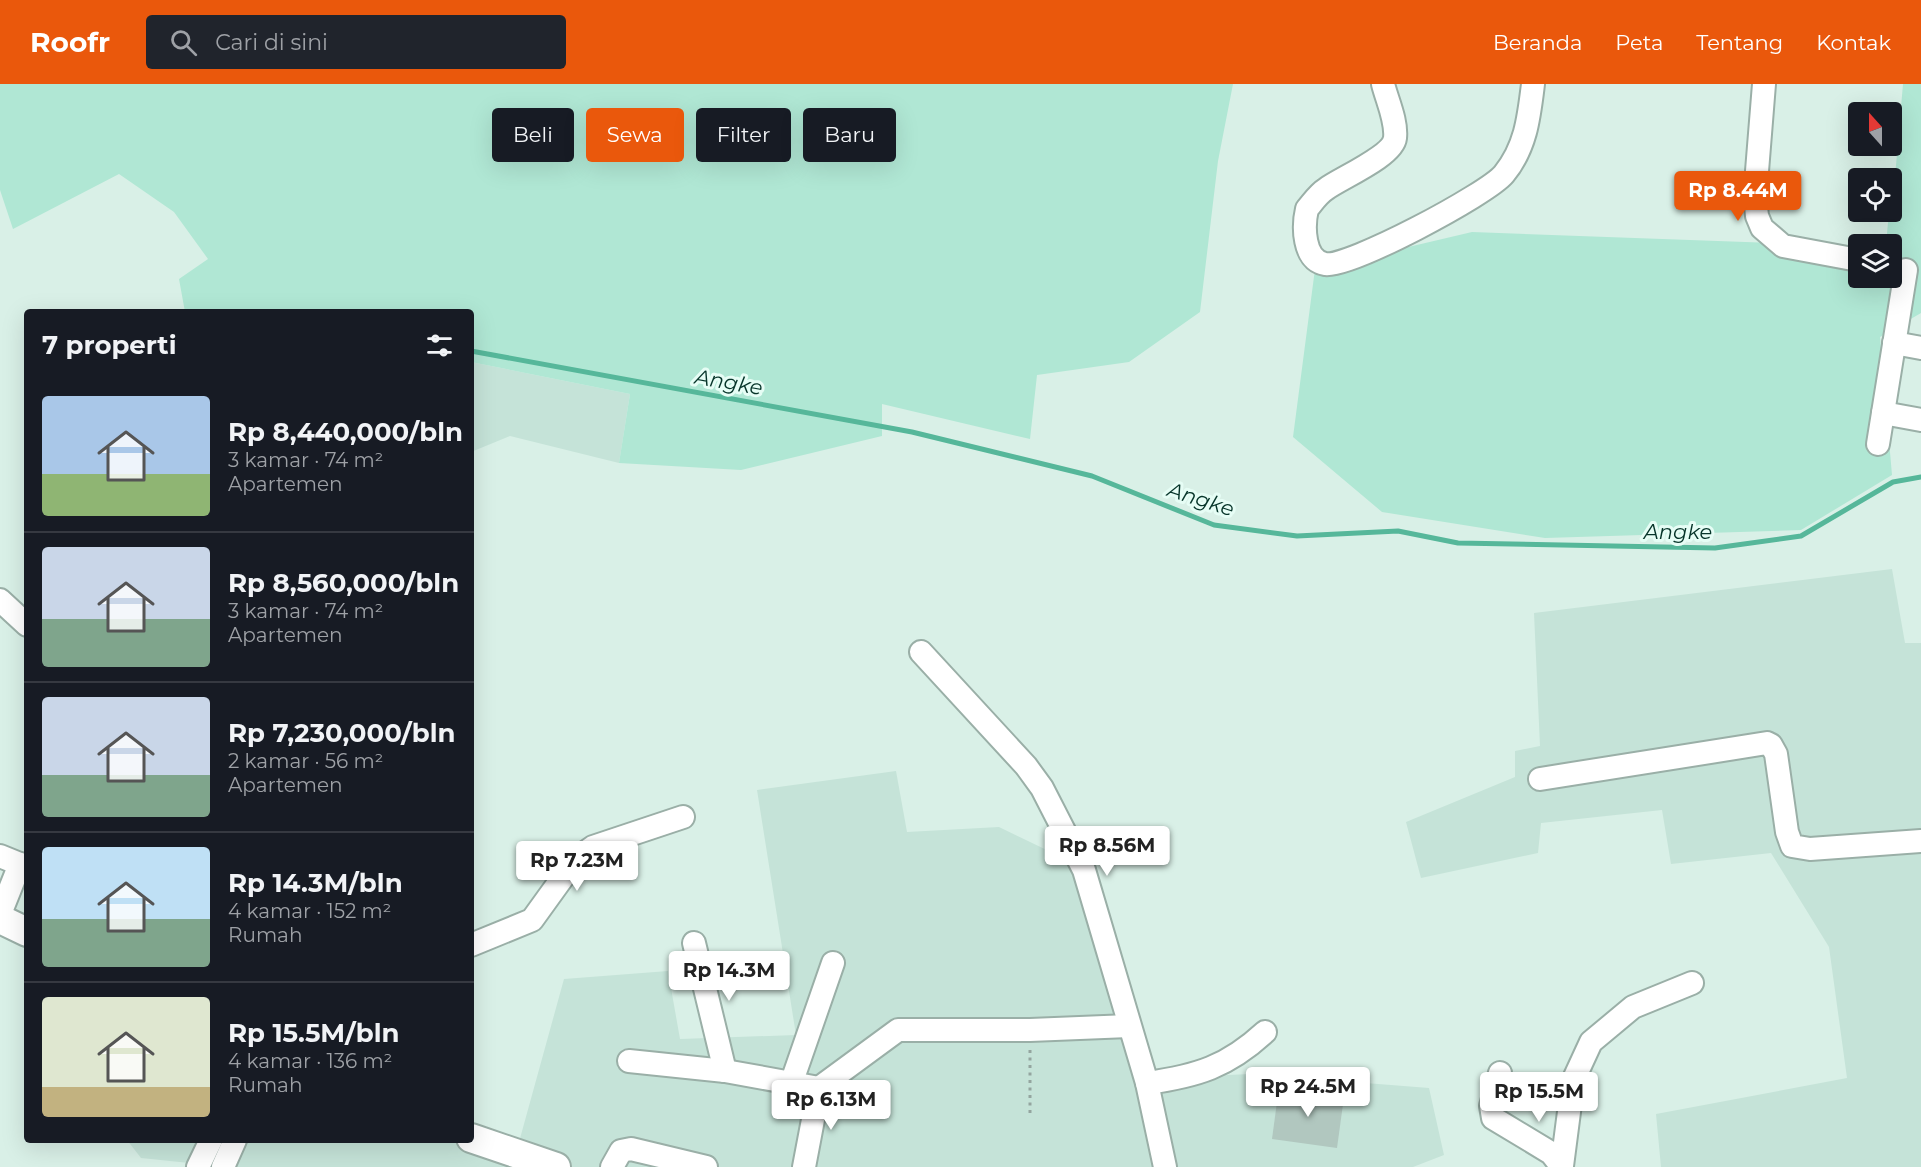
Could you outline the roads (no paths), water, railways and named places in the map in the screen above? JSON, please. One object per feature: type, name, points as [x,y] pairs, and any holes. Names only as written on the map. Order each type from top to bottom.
[{"type":"main road","points":[[0,917],[24,930]]},
{"type":"main road","points":[[474,1139],[556,1167]]},
{"type":"street","points":[[1383,84],[1395,128],[1394,142],[1388,150],[1368,164],[1326,189],[1307,209],[1306,242],[1319,262],[1327,265],[1337,264],[1369,251],[1437,218],[1483,192],[1503,176],[1521,150],[1533,84]]},
{"type":"street","points":[[1764,84],[1755,196],[1757,216],[1762,228],[1783,246],[1848,258]]},
{"type":"street","points":[[1878,444],[1906,270]]},
{"type":"street","points":[[1894,343],[1921,348]]},
{"type":"street","points":[[1882,414],[1921,420]]},
{"type":"street","points":[[0,600],[24,622]]},
{"type":"street","points":[[921,652],[1026,766],[1042,788],[1084,870],[1147,1083],[1165,1167]]},
{"type":"street","points":[[1540,779],[1767,743],[1771,745],[1776,754],[1787,832],[1792,846],[1810,849],[1921,841]]},
{"type":"street","points":[[474,944],[532,920],[576,859],[593,847],[682,817]]},
{"type":"street","points":[[0,917],[16,862]]},
{"type":"street","points":[[694,943],[725,1071]]},
{"type":"street","points":[[790,1084],[832,963]]},
{"type":"street","points":[[1562,1166],[1573,1081],[1591,1042],[1633,1007],[1692,983]]},
{"type":"street","points":[[804,1167],[819,1088],[898,1030],[910,1028],[1030,1030],[1129,1026]]},
{"type":"street","points":[[1147,1083],[1186,1077],[1216,1068],[1245,1050],[1265,1032]]},
{"type":"street","points":[[629,1061],[725,1071],[819,1088]]},
{"type":"street","points":[[1500,1073],[1491,1106],[1493,1118],[1551,1153],[1562,1166]]},
{"type":"street","points":[[198,1167],[210,1143]]},
{"type":"street","points":[[223,1167],[234,1143]]},
{"type":"street","points":[[612,1167],[621,1151],[631,1149],[705,1167]]},
{"type":"waterway","name":"Angke","points":[[474,352],[912,432],[1092,476],[1214,525],[1297,536],[1398,531],[1458,543],[1715,548],[1801,536],[1893,482],[1921,477]]}]
